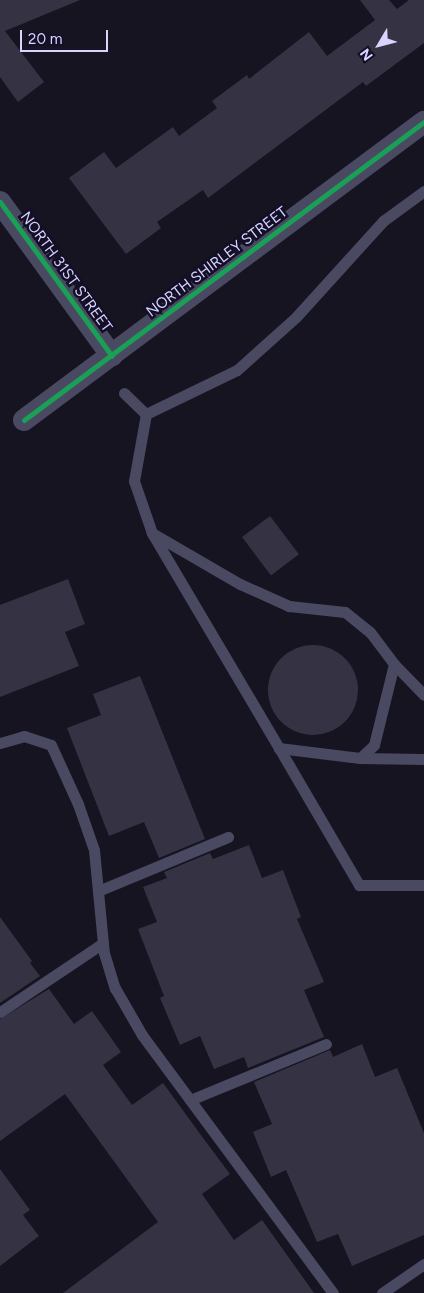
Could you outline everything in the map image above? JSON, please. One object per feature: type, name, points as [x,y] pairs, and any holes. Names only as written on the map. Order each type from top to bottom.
[{"type":"street","name":"NORTH SHIRLEY STREET","points":[[24,420],[424,122]]},
{"type":"street","name":"NORTH 31ST STREET","points":[[0,202],[112,356]]},
{"type":"lane","points":[[146,414],[237,370],[296,317],[383,221],[424,191]]},
{"type":"lane","points":[[124,393],[146,414]]},
{"type":"lane","points":[[146,414],[134,481],[152,532],[359,886],[424,885]]},
{"type":"lane","points":[[152,532],[240,584],[289,606],[345,612],[370,632],[394,664],[424,695]]},
{"type":"lane","points":[[360,758],[374,744],[394,664]]},
{"type":"lane","points":[[0,743],[24,736],[51,745],[78,804],[94,850],[103,943],[115,988],[142,1035],[333,1293]]},
{"type":"lane","points":[[279,748],[360,758],[424,759]]},
{"type":"lane","points":[[98,891],[228,837]]},
{"type":"lane","points":[[0,1012],[103,943]]},
{"type":"lane","points":[[190,1100],[326,1044]]},
{"type":"lane","points":[[382,1293],[424,1264]]},
{"type":"building","points":[[0,0],[80,0],[5,31],[44,82],[18,102],[0,77]]},
{"type":"building","points":[[360,0],[389,0],[397,9],[409,0],[424,0],[424,43],[366,86],[363,82],[208,198],[203,190],[157,222],[161,228],[126,254],[69,178],[104,152],[116,168],[173,127],[179,136],[217,108],[212,101],[247,75],[249,79],[309,32],[327,56],[375,20]]},
{"type":"building","points":[[270,516],[299,554],[271,575],[242,537]]},
{"type":"building","points":[[68,579],[85,624],[65,632],[79,666],[0,697],[0,605]]},
{"type":"building","points":[[313,645],[330,649],[345,658],[354,673],[358,690],[354,707],[345,722],[330,731],[313,735],[296,731],[281,722],[272,707],[268,690],[272,673],[281,658],[296,649]]},
{"type":"building","points":[[140,676],[205,839],[159,858],[144,822],[109,836],[67,728],[101,715],[93,694]]},
{"type":"building","points":[[249,845],[262,878],[283,870],[301,917],[297,919],[324,982],[304,990],[324,1037],[248,1068],[244,1057],[214,1069],[200,1036],[180,1045],[160,998],[164,996],[138,929],[157,922],[143,887],[167,878],[164,872],[210,853],[213,859]]},
{"type":"building","points":[[0,917],[32,961],[30,963],[40,976],[0,1003]]},
{"type":"building","points":[[49,989],[74,1024],[92,1011],[121,1052],[103,1065],[132,1105],[163,1083],[230,1174],[202,1194],[234,1240],[262,1220],[314,1293],[63,1293],[158,1222],[65,1094],[0,1141],[0,1019]]},
{"type":"building","points":[[362,1044],[375,1077],[397,1068],[424,1133],[424,1235],[352,1266],[338,1234],[317,1242],[286,1170],[271,1177],[253,1132],[272,1124],[254,1082],[330,1050],[333,1057]]},
{"type":"building","points":[[0,1169],[30,1210],[23,1215],[39,1236],[0,1266]]},
{"type":"cycle path","points":[[24,420],[424,122]]},
{"type":"cycle path","points":[[0,202],[112,356]]}]
